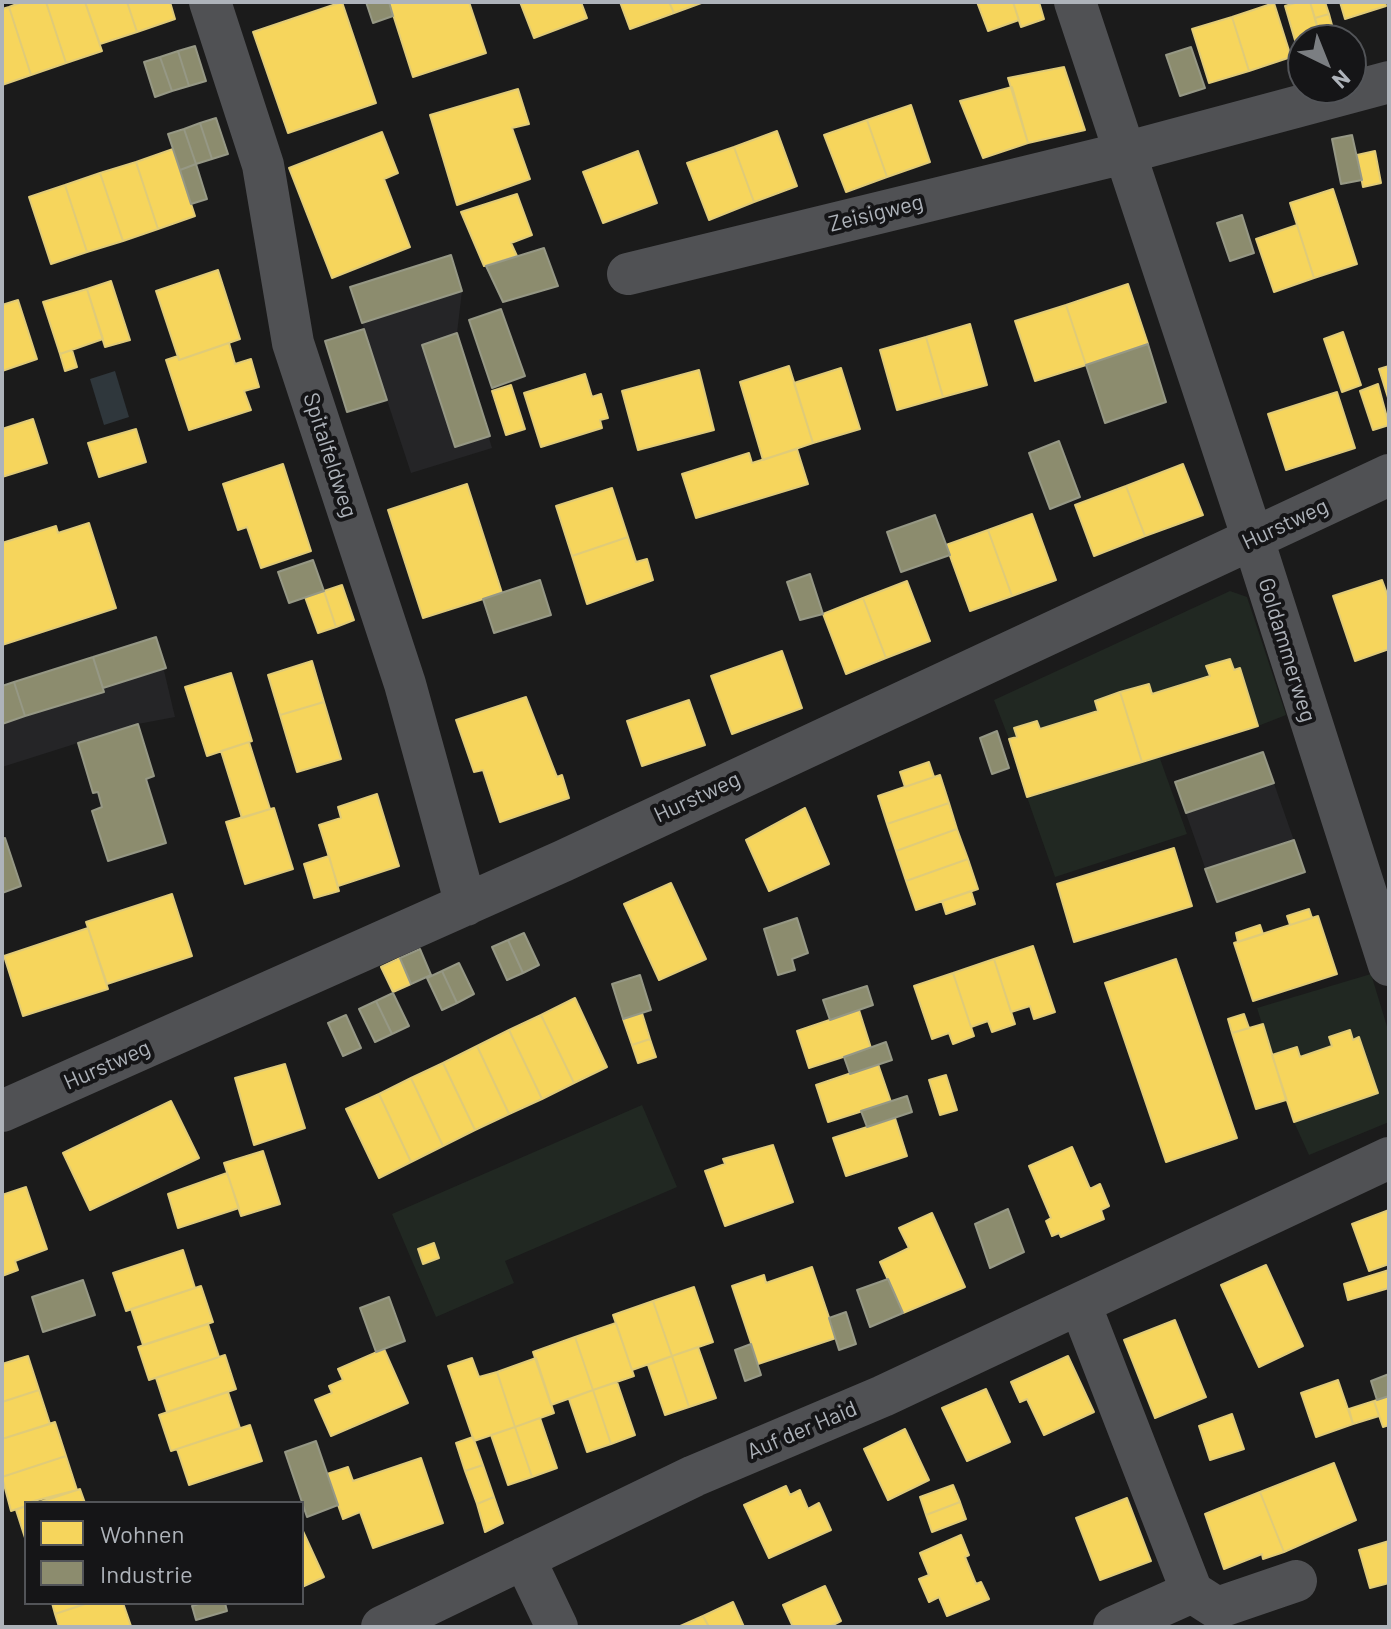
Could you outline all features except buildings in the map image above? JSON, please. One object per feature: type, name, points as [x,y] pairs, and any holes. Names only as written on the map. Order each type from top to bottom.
[{"type":"street","name":"Spitalfeldweg","points":[[210,2],[263,165],[293,343],[405,684],[466,905]]},
{"type":"street","name":"Goldammerweg","points":[[1075,2],[1253,539],[1389,965]]},
{"type":"street","points":[[1124,153],[1389,82]]},
{"type":"street","name":"Zeisigweg","points":[[628,274],[1124,153]]},
{"type":"street","name":"Hurstweg","points":[[2,1111],[466,905],[1389,475]]},
{"type":"street","name":"Auf der Haid","points":[[382,1627],[694,1476],[883,1396],[1389,1158]]},
{"type":"street","points":[[1080,1304],[1192,1592],[1217,1608],[1296,1581]]},
{"type":"street","points":[[524,1558],[557,1627]]},
{"type":"street","points":[[1114,1627],[1192,1592]]},
{"type":"shaded area","points":[[451,255],[462,291],[457,333],[492,448],[411,473],[387,400],[347,412],[325,341],[364,329],[350,287]]},
{"type":"shaded area","points":[[115,371],[129,417],[104,425],[90,379]]},
{"type":"shaded area","points":[[1230,591],[1247,597],[1286,715],[1258,726],[1240,668],[1234,670],[1230,659],[1207,666],[1210,676],[1152,694],[1149,684],[1120,692],[1096,701],[1098,711],[1040,729],[1015,728],[1017,737],[1009,739],[994,700]]},
{"type":"shaded area","points":[[156,637],[175,717],[138,724],[2,767],[2,686]]},
{"type":"shaded area","points":[[1263,752],[1305,872],[1217,902],[1175,782]]},
{"type":"shaded area","points":[[1159,756],[1187,834],[1055,877],[1027,797]]},
{"type":"shaded area","points":[[1371,974],[1389,1033],[1389,1122],[1309,1155],[1294,1122],[1378,1093],[1360,1038],[1353,1040],[1349,1030],[1329,1037],[1332,1046],[1300,1057],[1297,1047],[1272,1055],[1257,1008]]},
{"type":"shaded area","points":[[642,1105],[677,1187],[505,1261],[514,1283],[436,1317],[392,1214]]}]
